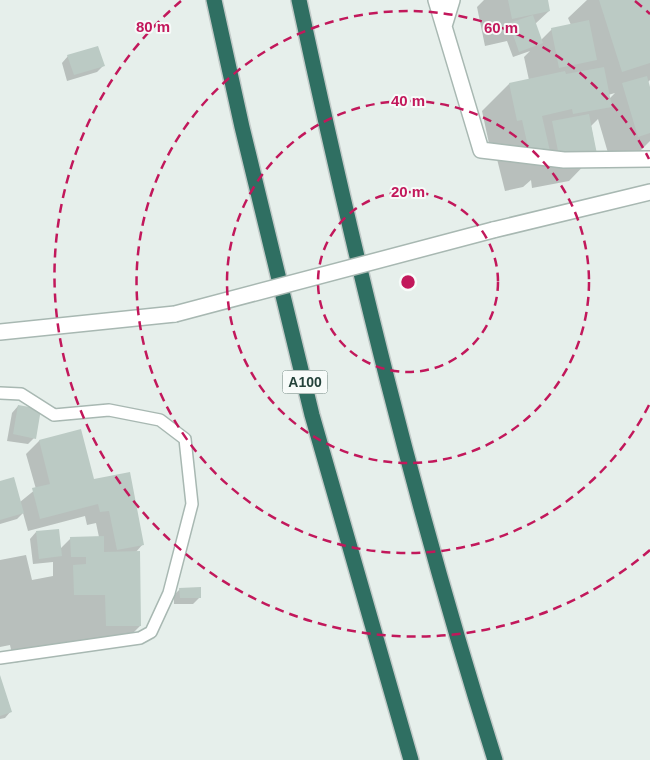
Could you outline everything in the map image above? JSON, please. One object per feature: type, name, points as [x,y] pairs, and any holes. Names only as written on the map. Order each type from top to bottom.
[{"type":"highway","name":"A100","points":[[214,0],[242,127],[312,415],[411,760]]},
{"type":"highway","points":[[299,0],[334,160],[374,328],[445,594],[495,760]]},
{"type":"street","points":[[436,0],[481,150],[564,160],[650,158]]},
{"type":"street","points":[[444,26],[452,0]]},
{"type":"street","points":[[0,332],[175,314],[493,230],[650,192]]},
{"type":"lane","points":[[0,393],[21,394],[54,415],[109,410],[160,420],[185,439],[192,504],[169,593],[151,632],[140,638],[0,658]]},
{"type":"building","points":[[508,0],[548,0],[550,11],[512,19]]},
{"type":"building","points":[[599,0],[650,0],[650,63],[622,72]]},
{"type":"building","points":[[533,15],[543,43],[519,52],[509,23]]},
{"type":"building","points":[[589,20],[597,60],[559,68],[551,28]]},
{"type":"building","points":[[98,46],[105,66],[74,75],[67,55]]},
{"type":"building","points":[[604,67],[612,107],[573,114],[572,109],[542,116],[552,160],[532,165],[522,120],[517,121],[509,83],[565,71],[566,74]]},
{"type":"building","points":[[647,76],[650,87],[650,133],[638,137],[622,83]]},
{"type":"building","points":[[589,114],[597,154],[560,161],[552,121]]},
{"type":"building","points":[[18,405],[41,409],[36,439],[13,434]]},
{"type":"building","points":[[81,429],[94,479],[130,472],[144,545],[117,550],[109,511],[100,512],[98,504],[40,519],[32,488],[50,484],[39,440]]},
{"type":"building","points":[[14,477],[24,513],[0,520],[0,481]]},
{"type":"building","points":[[59,529],[62,556],[39,559],[36,531]]},
{"type":"building","points":[[104,536],[104,552],[140,551],[141,626],[106,626],[105,595],[74,595],[73,565],[86,564],[86,557],[71,557],[70,537]]},
{"type":"building","points":[[201,587],[201,598],[180,598],[179,588]]},
{"type":"building","points":[[0,675],[12,712],[0,716]]}]
